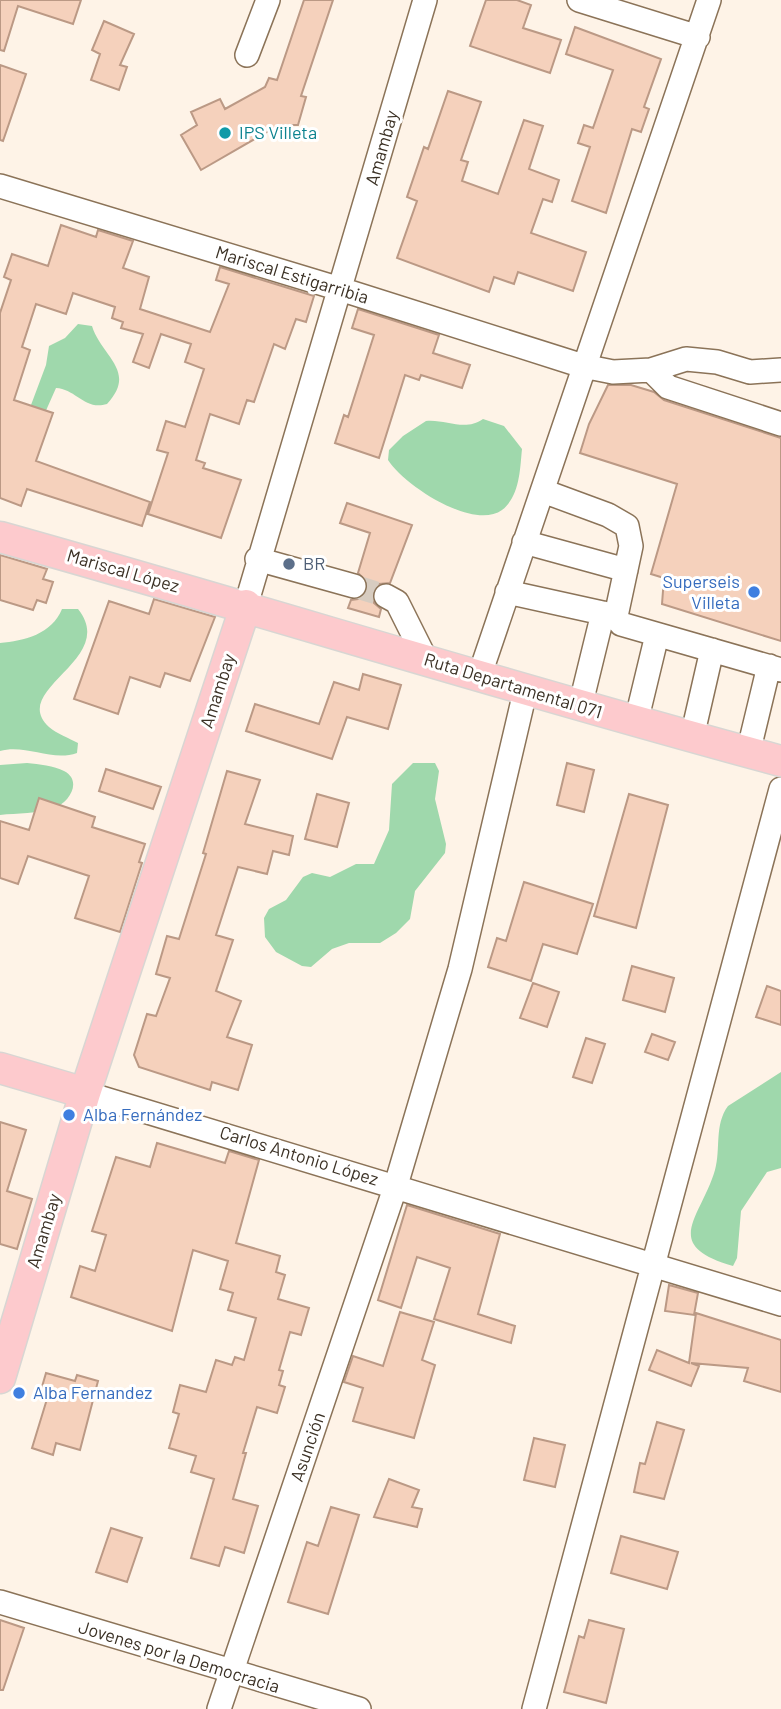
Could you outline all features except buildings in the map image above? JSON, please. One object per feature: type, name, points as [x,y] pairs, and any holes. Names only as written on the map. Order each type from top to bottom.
[{"type":"main road","name":"Mariscal López","points":[[0,537],[246,605]]},
{"type":"main road","name":"Ruta Departamental 071","points":[[246,605],[525,692],[781,761]]},
{"type":"main road","name":"Amambay","points":[[0,1378],[85,1093],[246,605]]},
{"type":"main road","name":"Carlos Antonio López","points":[[0,1068],[85,1093]]},
{"type":"street","points":[[247,55],[268,0]]},
{"type":"street","name":"Amambay","points":[[246,605],[257,559],[425,0]]},
{"type":"street","points":[[579,0],[698,37]]},
{"type":"street","points":[[479,677],[709,0]]},
{"type":"street","name":"Mariscal Estigarribia","points":[[0,186],[583,366],[613,372],[651,370],[685,359],[717,362],[750,372],[781,370]]},
{"type":"street","points":[[651,370],[668,387],[781,425]]},
{"type":"street","points":[[542,491],[608,515],[626,526],[631,546],[626,570],[580,707]]},
{"type":"street","points":[[524,542],[626,570]]},
{"type":"street","points":[[257,559],[354,586]]},
{"type":"street","points":[[507,592],[609,615],[621,624],[775,668],[748,752]]},
{"type":"street","points":[[386,596],[397,602],[426,660]]},
{"type":"street","points":[[636,722],[657,635]]},
{"type":"street","points":[[692,737],[712,650]]},
{"type":"street","name":"Asunción","points":[[219,1709],[397,1185],[460,970],[525,692]]},
{"type":"street","points":[[534,1709],[652,1263],[778,816],[781,789]]},
{"type":"street","name":"Carlos Antonio López","points":[[85,1093],[397,1185],[781,1304]]},
{"type":"street","name":"Jovenes por la Democracia","points":[[0,1602],[359,1709]]},
{"type":"green space","points":[[78,324],[92,326],[114,364],[119,382],[116,392],[107,404],[93,405],[56,388],[44,415],[32,409],[31,405],[46,365],[49,346],[65,338]]},
{"type":"green space","points":[[483,419],[504,426],[522,449],[516,490],[502,510],[489,515],[474,515],[457,510],[423,492],[388,460],[389,450],[403,436],[426,421],[469,425]]},
{"type":"green space","points":[[62,609],[78,609],[87,627],[85,644],[76,659],[51,686],[42,700],[40,713],[49,727],[78,743],[77,753],[58,756],[10,749],[0,751],[0,643],[36,635],[51,625]]},
{"type":"green space","points":[[27,763],[51,767],[70,775],[73,786],[69,797],[65,802],[48,810],[0,815],[0,765]]},
{"type":"green space","points":[[413,763],[435,763],[439,771],[435,799],[446,844],[445,853],[415,891],[410,919],[396,933],[380,943],[349,943],[332,949],[311,967],[302,966],[276,952],[265,937],[264,918],[269,909],[286,900],[303,877],[312,873],[330,877],[356,864],[374,864],[389,830],[392,784]]},
{"type":"green space","points":[[781,1072],[781,1168],[767,1172],[741,1211],[737,1258],[733,1266],[711,1258],[697,1249],[691,1228],[715,1170],[719,1129],[728,1106]]},
{"type":"tunnel","points":[[354,586],[386,596]]},
{"type":"place","name":"IPS Villeta","points":[[225,133]]},
{"type":"place","name":"BR","points":[[289,564]]},
{"type":"place","name":"Superseis Villeta","points":[[754,592]]},
{"type":"place","name":"Alba Fernández","points":[[69,1115]]},
{"type":"place","name":"Alba Fernandez","points":[[19,1393]]}]
